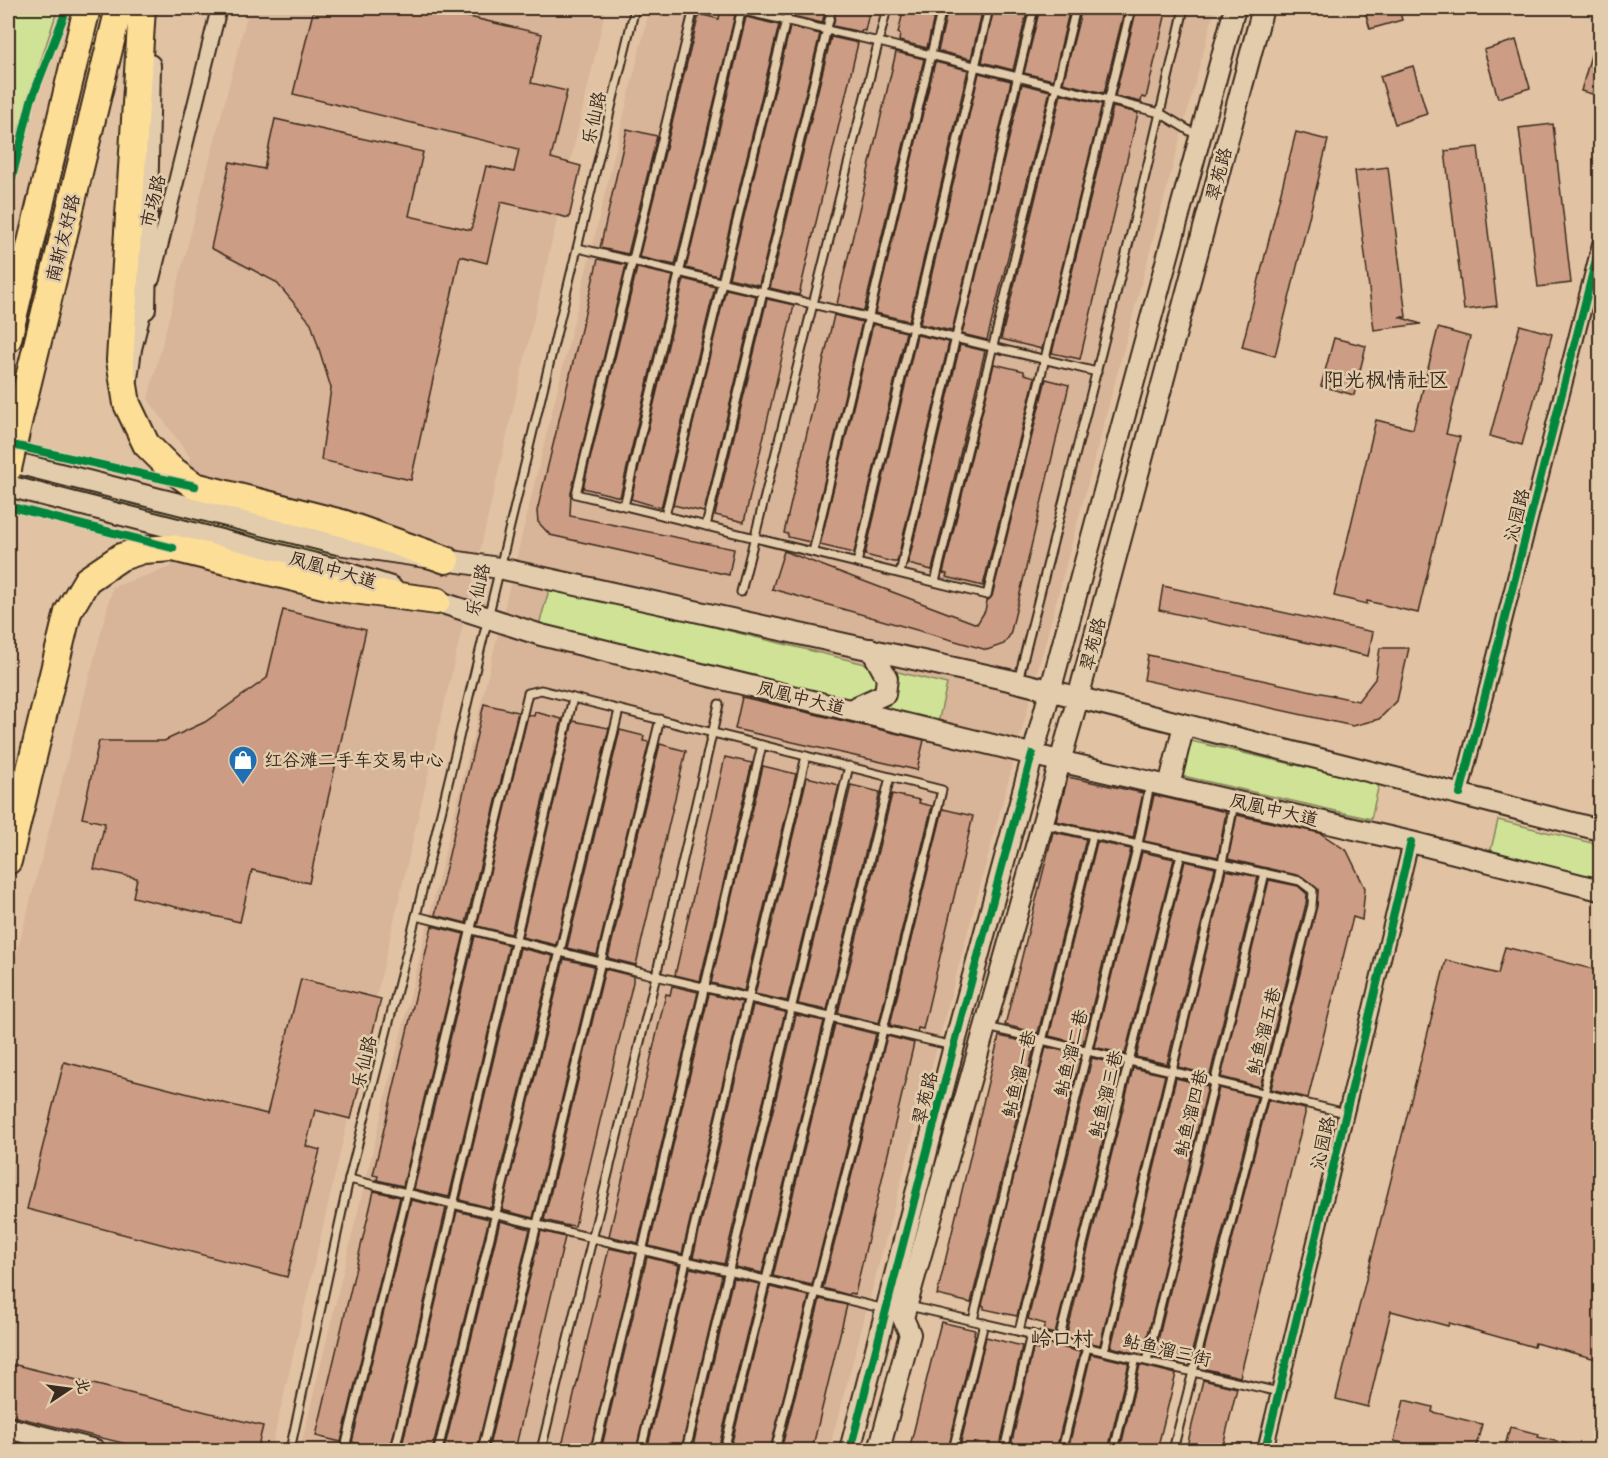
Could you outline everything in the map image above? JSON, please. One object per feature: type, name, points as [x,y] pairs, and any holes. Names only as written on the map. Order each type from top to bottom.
[{"type":"highway","name":"南斯友好路","points":[[8,339],[15,282],[87,8]]},
{"type":"highway","name":"南斯友好路","points":[[8,469],[119,8]]},
{"type":"highway","points":[[142,8],[120,360],[127,404],[146,444],[170,468],[195,486],[342,523],[446,560]]},
{"type":"highway","points":[[8,861],[68,612],[87,580],[121,557],[144,550],[173,548],[331,587],[437,601]]},
{"type":"main road","points":[[144,309],[152,8]]},
{"type":"main road","name":"翠苑路","points":[[850,1450],[954,1046],[1235,8]]},
{"type":"main road","name":"翠苑路","points":[[879,1450],[910,1334],[903,1318],[1078,698],[1263,8]]},
{"type":"main road","name":"凤凰中大道","points":[[8,461],[338,544],[499,568],[1017,682],[1600,830]]},
{"type":"main road","name":"凤凰中大道","points":[[8,486],[331,568],[541,635],[1059,761],[1411,842],[1600,891]]},
{"type":"main road","points":[[850,710],[885,694],[887,678],[871,649]]},
{"type":"main road","points":[[1160,784],[1184,724]]},
{"type":"main road","points":[[8,1428],[95,1450]]},
{"type":"street","name":"市场路","points":[[127,404],[134,349],[219,8]]},
{"type":"street","name":"沁园路","points":[[1460,794],[1594,294],[1600,244]]},
{"type":"street","name":"沁园路","points":[[1265,1450],[1411,842]]},
{"type":"lane","name":"乐仙路","points":[[290,1450],[349,1179],[416,916],[635,8]]},
{"type":"lane","points":[[694,8],[576,494],[987,594],[1131,8]]},
{"type":"lane","points":[[731,8],[879,42],[1160,112],[1200,138]]},
{"type":"lane","points":[[665,516],[789,8]]},
{"type":"lane","points":[[706,526],[832,8]]},
{"type":"lane","points":[[741,592],[887,8]]},
{"type":"lane","points":[[813,552],[942,8]]},
{"type":"lane","points":[[856,563],[989,8]]},
{"type":"lane","points":[[900,573],[1034,8]]},
{"type":"lane","points":[[935,582],[1076,8]]},
{"type":"lane","points":[[1017,682],[1097,372],[1184,8]]},
{"type":"lane","points":[[624,506],[742,9]]},
{"type":"lane","points":[[578,248],[1097,372]]},
{"type":"lane","points":[[354,1450],[345,1448],[528,693],[541,690],[942,790],[775,1450]]},
{"type":"lane","points":[[395,1450],[573,698]]},
{"type":"lane","points":[[541,1450],[656,976],[718,704]]},
{"type":"lane","points":[[438,1450],[619,710]]},
{"type":"lane","points":[[482,1450],[660,720]]},
{"type":"lane","points":[[595,1450],[762,745]]},
{"type":"lane","points":[[641,1450],[806,756]]},
{"type":"lane","points":[[686,1450],[849,766]]},
{"type":"lane","points":[[724,1450],[890,777]]},
{"type":"lane","name":"鲇鱼溜二巷","points":[[1019,1331],[1138,844],[1160,784]]},
{"type":"lane","points":[[1104,1351],[1222,863],[1234,801]]},
{"type":"lane","name":"鲇鱼溜五巷","points":[[1042,823],[1300,881],[1313,891],[1312,905],[1173,1450]]},
{"type":"lane","name":"鲇鱼溜一巷","points":[[973,1320],[1093,835]]},
{"type":"lane","name":"鲇鱼溜三巷","points":[[1059,1340],[1181,854]]},
{"type":"lane","name":"鲇鱼溜四巷","points":[[1147,1360],[1265,873]]},
{"type":"lane","points":[[416,916],[656,976],[954,1046]]},
{"type":"lane","points":[[985,1026],[1346,1113]]},
{"type":"lane","points":[[349,1179],[887,1310]]},
{"type":"lane","name":"鲇鱼溜三街","points":[[907,1305],[1279,1392]]},
{"type":"lane","points":[[953,1450],[984,1323]]},
{"type":"lane","points":[[1004,1450],[1031,1334]]},
{"type":"lane","points":[[1062,1450],[1087,1347]]},
{"type":"lane","points":[[1114,1450],[1136,1358]]},
{"type":"shaded area","name":"红谷滩二手车交易中心","points":[[249,8],[606,8],[271,1450],[166,1450],[8,1409],[8,986],[113,587],[171,567],[190,457],[148,399]]},
{"type":"shaded area","points":[[650,8],[1215,8],[829,1450],[300,1450]]},
{"type":"green space","points":[[8,8],[58,8],[8,163]]},
{"type":"green space","points":[[8,471],[336,551],[335,561],[8,480]]},
{"type":"green space","points":[[550,587],[947,684],[938,723],[538,628]]},
{"type":"green space","points":[[1191,741],[1379,784],[1371,819],[1183,776]]},
{"type":"green space","points":[[1498,820],[1600,845],[1600,886],[1489,858]]},
{"type":"building","points":[[314,8],[431,8],[542,34],[531,83],[567,91],[551,158],[581,166],[569,218],[501,202],[487,263],[460,256],[411,480],[321,460],[331,388],[311,323],[276,282],[211,248],[230,162],[264,169],[275,119],[423,152],[409,216],[471,230],[486,166],[514,172],[519,149],[293,94]]},
{"type":"building","points":[[721,8],[735,15],[675,265],[639,257],[699,14],[719,19]]},
{"type":"building","points":[[754,8],[783,8],[782,14]]},
{"type":"building","points":[[795,8],[826,8],[822,23],[793,16]]},
{"type":"building","points":[[837,8],[870,8],[865,31],[833,26]]},
{"type":"building","points":[[904,8],[936,8],[927,48],[899,41],[900,34],[898,33]]},
{"type":"building","points":[[948,8],[983,8],[971,59],[938,51]]},
{"type":"building","points":[[994,8],[1028,8],[1013,70],[982,62]]},
{"type":"building","points":[[1040,8],[1070,8],[1053,80],[1024,73]]},
{"type":"building","points":[[1082,8],[1125,8],[1104,93],[1063,83]]},
{"type":"building","points":[[1137,8],[1167,8],[1146,98],[1142,97],[1141,102],[1115,96]]},
{"type":"building","points":[[1364,8],[1399,8],[1402,20],[1370,29]]},
{"type":"building","points":[[746,17],[779,25],[718,276],[686,268]]},
{"type":"building","points":[[790,27],[820,34],[759,285],[729,278]]},
{"type":"building","points":[[831,37],[858,43],[799,295],[770,288]]},
{"type":"building","points":[[1596,37],[1600,37],[1600,96],[1581,91]]},
{"type":"building","points":[[1516,40],[1530,88],[1498,98],[1484,50]]},
{"type":"building","points":[[896,52],[924,59],[864,311],[837,304]]},
{"type":"building","points":[[935,62],[968,70],[909,321],[875,313]]},
{"type":"building","points":[[1413,66],[1427,114],[1395,124],[1380,76]]},
{"type":"building","points":[[979,73],[1011,81],[952,331],[920,324]]},
{"type":"building","points":[[1022,84],[1050,91],[987,340],[962,334]]},
{"type":"building","points":[[1061,94],[1102,104],[1042,349],[1001,339]]},
{"type":"building","points":[[1113,107],[1138,113],[1080,359],[1052,353]]},
{"type":"building","points":[[1553,124],[1571,283],[1538,287],[1519,128]]},
{"type":"building","points":[[627,129],[657,136],[628,254],[600,248]]},
{"type":"building","points":[[1296,132],[1328,140],[1275,356],[1242,347]]},
{"type":"building","points":[[1478,147],[1497,306],[1464,310],[1445,151]]},
{"type":"building","points":[[1388,167],[1406,317],[1399,317],[1421,324],[1374,330],[1355,171]]},
{"type":"building","points":[[598,259],[626,265],[571,493],[570,516],[734,549],[729,575],[550,535],[538,522],[537,511]]},
{"type":"building","points":[[637,268],[673,276],[620,497],[583,488]]},
{"type":"building","points":[[684,279],[715,287],[661,508],[631,499]]},
{"type":"building","points":[[726,289],[756,296],[704,512],[673,505]]},
{"type":"building","points":[[767,299],[794,305],[744,522],[715,515]]},
{"type":"building","points":[[834,315],[862,322],[810,542],[788,537],[788,534],[784,533]]},
{"type":"building","points":[[873,324],[906,332],[854,553],[820,545]]},
{"type":"building","points":[[1520,325],[1552,334],[1522,445],[1490,436]]},
{"type":"building","points":[[1438,328],[1470,337],[1446,434],[1460,437],[1418,613],[1334,596],[1376,420],[1413,429]]},
{"type":"building","points":[[917,335],[949,342],[897,562],[893,562],[865,555]]},
{"type":"building","points":[[1334,338],[1366,346],[1354,395],[1321,386]]},
{"type":"building","points":[[960,345],[985,351],[932,570],[908,564]]},
{"type":"building","points":[[994,364],[1024,371],[1024,374],[1035,377],[983,586],[946,577],[947,574],[943,573]]},
{"type":"building","points":[[1046,379],[1069,385],[1010,635],[1004,644],[987,650],[772,589],[784,551],[977,624],[985,611],[987,601],[992,596]]},
{"type":"building","points":[[1163,586],[1373,632],[1368,656],[1159,610]]},
{"type":"building","points":[[283,610],[366,630],[309,883],[252,870],[240,922],[133,897],[137,878],[94,869],[105,823],[82,818],[99,741],[164,741],[205,722],[267,678]]},
{"type":"building","points":[[1380,648],[1409,648],[1397,701],[1379,719],[1353,726],[1144,680],[1148,655],[1358,701],[1375,679]]},
{"type":"building","points":[[742,697],[924,740],[917,770],[735,729]]},
{"type":"building","points":[[484,704],[518,712],[466,923],[435,915]]},
{"type":"building","points":[[535,712],[562,719],[511,934],[477,926],[528,715],[534,716]]},
{"type":"building","points":[[573,721],[609,728],[556,945],[522,937]]},
{"type":"building","points":[[620,730],[644,736],[643,741],[649,742],[597,955],[567,948]]},
{"type":"building","points":[[660,744],[686,751],[636,965],[608,958]]},
{"type":"building","points":[[725,757],[752,763],[700,981],[675,975]]},
{"type":"building","points":[[763,766],[796,774],[744,991],[711,983]]},
{"type":"building","points":[[807,777],[839,785],[787,1001],[755,994]]},
{"type":"building","points":[[1068,777],[1143,793],[1133,838],[1056,821]]},
{"type":"building","points":[[851,785],[880,792],[827,1010],[798,1004]]},
{"type":"building","points":[[892,794],[920,800],[919,803],[932,806],[879,1023],[838,1013]]},
{"type":"building","points":[[1154,795],[1226,812],[1218,857],[1144,841]]},
{"type":"building","points":[[943,809],[973,816],[923,1029],[918,1028],[917,1032],[890,1025]]},
{"type":"building","points":[[1237,815],[1320,833],[1347,851],[1365,888],[1362,920],[1353,917],[1308,1098],[1271,1089],[1317,906],[1318,889],[1301,876],[1228,859]]},
{"type":"building","points":[[1053,832],[1086,839],[1038,1033],[1005,1025]]},
{"type":"building","points":[[1097,842],[1131,849],[1083,1044],[1049,1036]]},
{"type":"building","points":[[1142,852],[1174,859],[1125,1054],[1094,1047]]},
{"type":"building","points":[[1185,861],[1215,868],[1167,1064],[1136,1057]]},
{"type":"building","points":[[1226,870],[1258,877],[1210,1075],[1178,1067]]},
{"type":"building","points":[[1269,880],[1298,886],[1307,894],[1260,1087],[1221,1077]]},
{"type":"building","points":[[432,926],[464,934],[403,1186],[377,1180],[378,1176],[373,1175]]},
{"type":"building","points":[[475,936],[509,945],[449,1197],[414,1189]]},
{"type":"building","points":[[1505,947],[1600,971],[1600,1360],[1535,1343],[1534,1347],[1449,1323],[1448,1326],[1391,1311],[1368,1407],[1336,1399],[1446,960],[1498,974]]},
{"type":"building","points":[[520,948],[553,956],[491,1208],[460,1200]]},
{"type":"building","points":[[564,959],[594,966],[533,1218],[502,1210]]},
{"type":"building","points":[[605,969],[633,976],[633,982],[575,1226],[568,1226],[544,1220]]},
{"type":"building","points":[[301,979],[381,999],[351,1119],[315,1110],[306,1146],[320,1150],[287,1277],[27,1209],[64,1062],[267,1114]]},
{"type":"building","points":[[672,986],[698,992],[638,1243],[609,1236],[666,994],[670,995]]},
{"type":"building","points":[[709,994],[742,1002],[682,1254],[649,1246]]},
{"type":"building","points":[[753,1005],[785,1012],[724,1264],[693,1257]]},
{"type":"building","points":[[796,1015],[824,1021],[762,1273],[735,1267]]},
{"type":"building","points":[[835,1024],[876,1034],[812,1285],[773,1276]]},
{"type":"building","points":[[887,1036],[914,1043],[855,1294],[850,1293],[849,1295],[823,1288]]},
{"type":"building","points":[[999,1036],[1035,1044],[971,1303],[937,1295]]},
{"type":"building","points":[[1046,1047],[1081,1055],[1017,1316],[984,1309],[982,1305]]},
{"type":"building","points":[[1092,1058],[1122,1065],[1055,1334],[1043,1331],[1045,1324],[1028,1319]]},
{"type":"building","points":[[1133,1068],[1165,1075],[1100,1345],[1066,1337]]},
{"type":"building","points":[[1176,1078],[1208,1086],[1143,1355],[1111,1347]]},
{"type":"building","points":[[1219,1088],[1257,1097],[1190,1359],[1180,1356],[1178,1363],[1154,1357]]},
{"type":"building","points":[[1268,1100],[1305,1109],[1305,1114],[1240,1377],[1206,1369],[1207,1363],[1201,1362]]},
{"type":"building","points":[[374,1191],[400,1197],[341,1442],[316,1436]]},
{"type":"building","points":[[411,1200],[446,1208],[390,1450],[386,1450],[352,1442]]},
{"type":"building","points":[[457,1211],[489,1219],[432,1450],[401,1450]]},
{"type":"building","points":[[500,1221],[530,1229],[477,1450],[444,1450]]},
{"type":"building","points":[[541,1231],[565,1237],[515,1450],[488,1450]]},
{"type":"building","points":[[609,1248],[636,1254],[590,1450],[561,1450]]},
{"type":"building","points":[[647,1257],[679,1265],[636,1450],[601,1450]]},
{"type":"building","points":[[690,1268],[722,1275],[681,1450],[647,1450]]},
{"type":"building","points":[[733,1278],[759,1284],[718,1450],[692,1450]]},
{"type":"building","points":[[770,1287],[809,1296],[770,1450],[730,1450]]},
{"type":"building","points":[[820,1299],[847,1305],[812,1450],[781,1450]]},
{"type":"building","points":[[941,1322],[975,1330],[948,1450],[909,1450]]},
{"type":"building","points":[[986,1337],[1022,1346],[999,1450],[959,1450]]},
{"type":"building","points":[[1041,1342],[1080,1352],[1056,1450],[1010,1450],[1033,1349],[1039,1350]]},
{"type":"building","points":[[1091,1354],[1129,1363],[1108,1450],[1068,1450]]},
{"type":"building","points":[[8,1363],[263,1426],[257,1450],[151,1450],[8,1415]]},
{"type":"building","points":[[1140,1365],[1176,1374],[1157,1450],[1120,1450]]},
{"type":"building","points":[[1203,1380],[1237,1388],[1222,1450],[1186,1450]]},
{"type":"building","points":[[1404,1400],[1433,1407],[1432,1412],[1482,1424],[1475,1450],[1433,1450],[1394,1441]]},
{"type":"building","points":[[1510,1427],[1572,1445],[1572,1450],[1504,1450]]},
{"type":"cycle path","points":[[8,194],[31,101],[67,8]]},
{"type":"cycle path","points":[[1460,794],[1600,244]]},
{"type":"cycle path","points":[[8,444],[195,486]]},
{"type":"cycle path","points":[[8,506],[173,548]]},
{"type":"cycle path","points":[[850,1450],[1032,754]]},
{"type":"cycle path","points":[[1265,1450],[1411,842]]},
{"type":"place","name":"红谷滩二手车交易中心","points":[[243,786]]},
{"type":"district","name":"阳光枫情社区","points":[[1386,380]]},
{"type":"district","name":"岭口村","points":[[1062,1339]]}]
